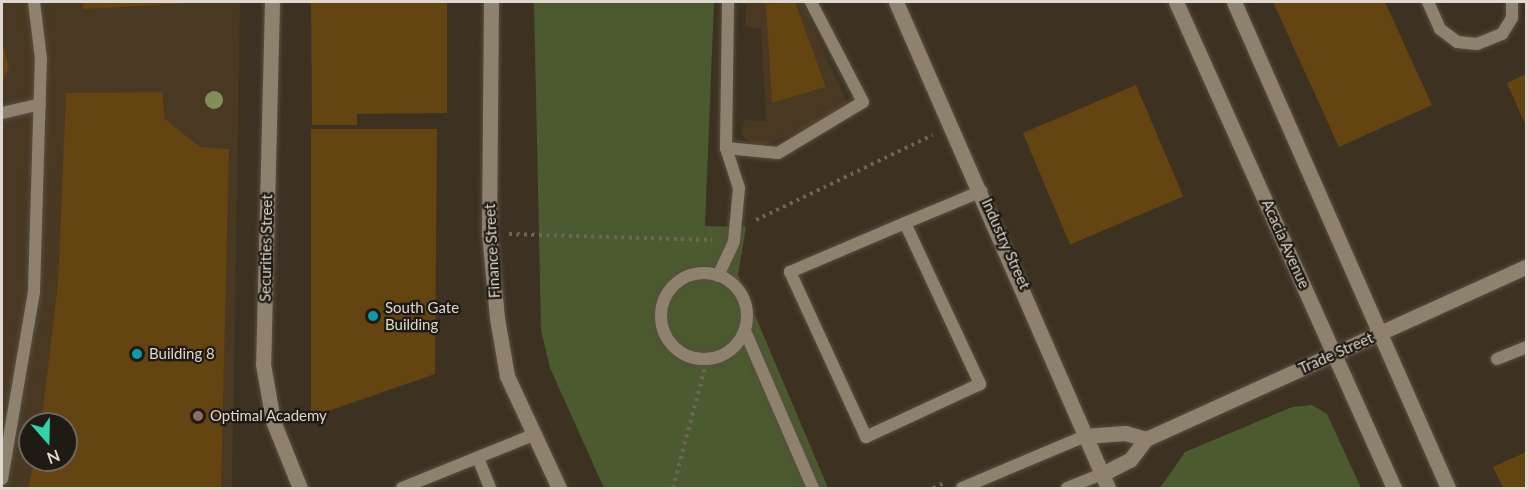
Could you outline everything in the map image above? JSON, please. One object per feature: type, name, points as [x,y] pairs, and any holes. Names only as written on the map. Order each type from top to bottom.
[{"type":"street","name":"Securities Street","points":[[272,2],[263,364],[273,421],[300,489]]},
{"type":"street","name":"Finance Street","points":[[491,2],[489,233],[495,297],[507,376],[559,489]]},
{"type":"street","name":"Industry Street","points":[[896,2],[982,191],[1108,489]]},
{"type":"street","name":"Acacia Avenue","points":[[1176,2],[1336,353],[1394,489]]},
{"type":"street","points":[[1234,2],[1448,489]]},
{"type":"street","name":"Trade Street","points":[[1102,474],[1130,460],[1146,439],[1527,267]]},
{"type":"street","points":[[1085,436],[1125,433],[1146,439]]},
{"type":"lane","points":[[2,479],[34,291],[40,104],[34,2]]},
{"type":"lane","points":[[718,276],[734,241],[739,188],[726,148],[728,2]]},
{"type":"lane","points":[[726,148],[778,153],[863,102],[811,2]]},
{"type":"lane","points":[[1428,2],[1440,29],[1457,42],[1478,44],[1502,34],[1512,18],[1512,2]]},
{"type":"lane","points":[[2,113],[40,104]]},
{"type":"lane","points":[[905,223],[980,384],[866,437],[790,272],[905,223],[982,191]]},
{"type":"lane","points":[[745,331],[735,347],[707,359],[680,352],[670,342],[662,306],[688,277],[718,276],[741,293],[745,331],[813,489]]},
{"type":"lane","points":[[1497,358],[1527,347]]},
{"type":"lane","points":[[402,489],[533,435]]},
{"type":"lane","points":[[962,489],[1085,436]]},
{"type":"lane","points":[[478,458],[490,489]]},
{"type":"lane","points":[[1067,489],[1102,474]]},
{"type":"path","points":[[673,489],[707,359]]},
{"type":"shaded area","points":[[2,2],[240,2],[232,488],[2,488]]},
{"type":"shaded area","points":[[746,2],[802,2],[847,102],[817,124],[759,148],[741,135],[744,120],[766,121],[761,28],[745,27]]},
{"type":"green space","points":[[534,2],[714,2],[705,226],[746,227],[738,275],[828,488],[604,488],[550,368],[541,330]]},
{"type":"green space","points":[[1312,405],[1327,414],[1361,488],[1160,488],[1185,452],[1292,407]]},
{"type":"building","points":[[83,2],[191,2],[191,3],[83,9]]},
{"type":"building","points":[[311,2],[447,2],[447,113],[357,114],[357,125],[312,125]]},
{"type":"building","points":[[795,2],[826,87],[772,103],[766,4]]},
{"type":"building","points":[[1273,2],[1385,2],[1432,105],[1339,147]]},
{"type":"building","points":[[2,42],[9,67],[2,82]]},
{"type":"building","points":[[1526,74],[1526,126],[1507,83]]},
{"type":"building","points":[[1136,85],[1183,196],[1070,244],[1023,133]]},
{"type":"building","name":"Building 8","points":[[162,92],[165,119],[200,147],[229,149],[221,488],[28,488],[32,472],[78,472],[78,412],[42,412],[58,284],[66,93]]},
{"type":"building","points":[[311,129],[437,129],[435,374],[311,417]]},
{"type":"building","points":[[1526,452],[1526,488],[1503,488],[1493,467]]},
{"type":"place","name":"South Gate Building","points":[[373,316]]},
{"type":"place","name":"Building 8","points":[[137,354]]},
{"type":"place","name":"Optimal Academy","points":[[198,416]]}]
